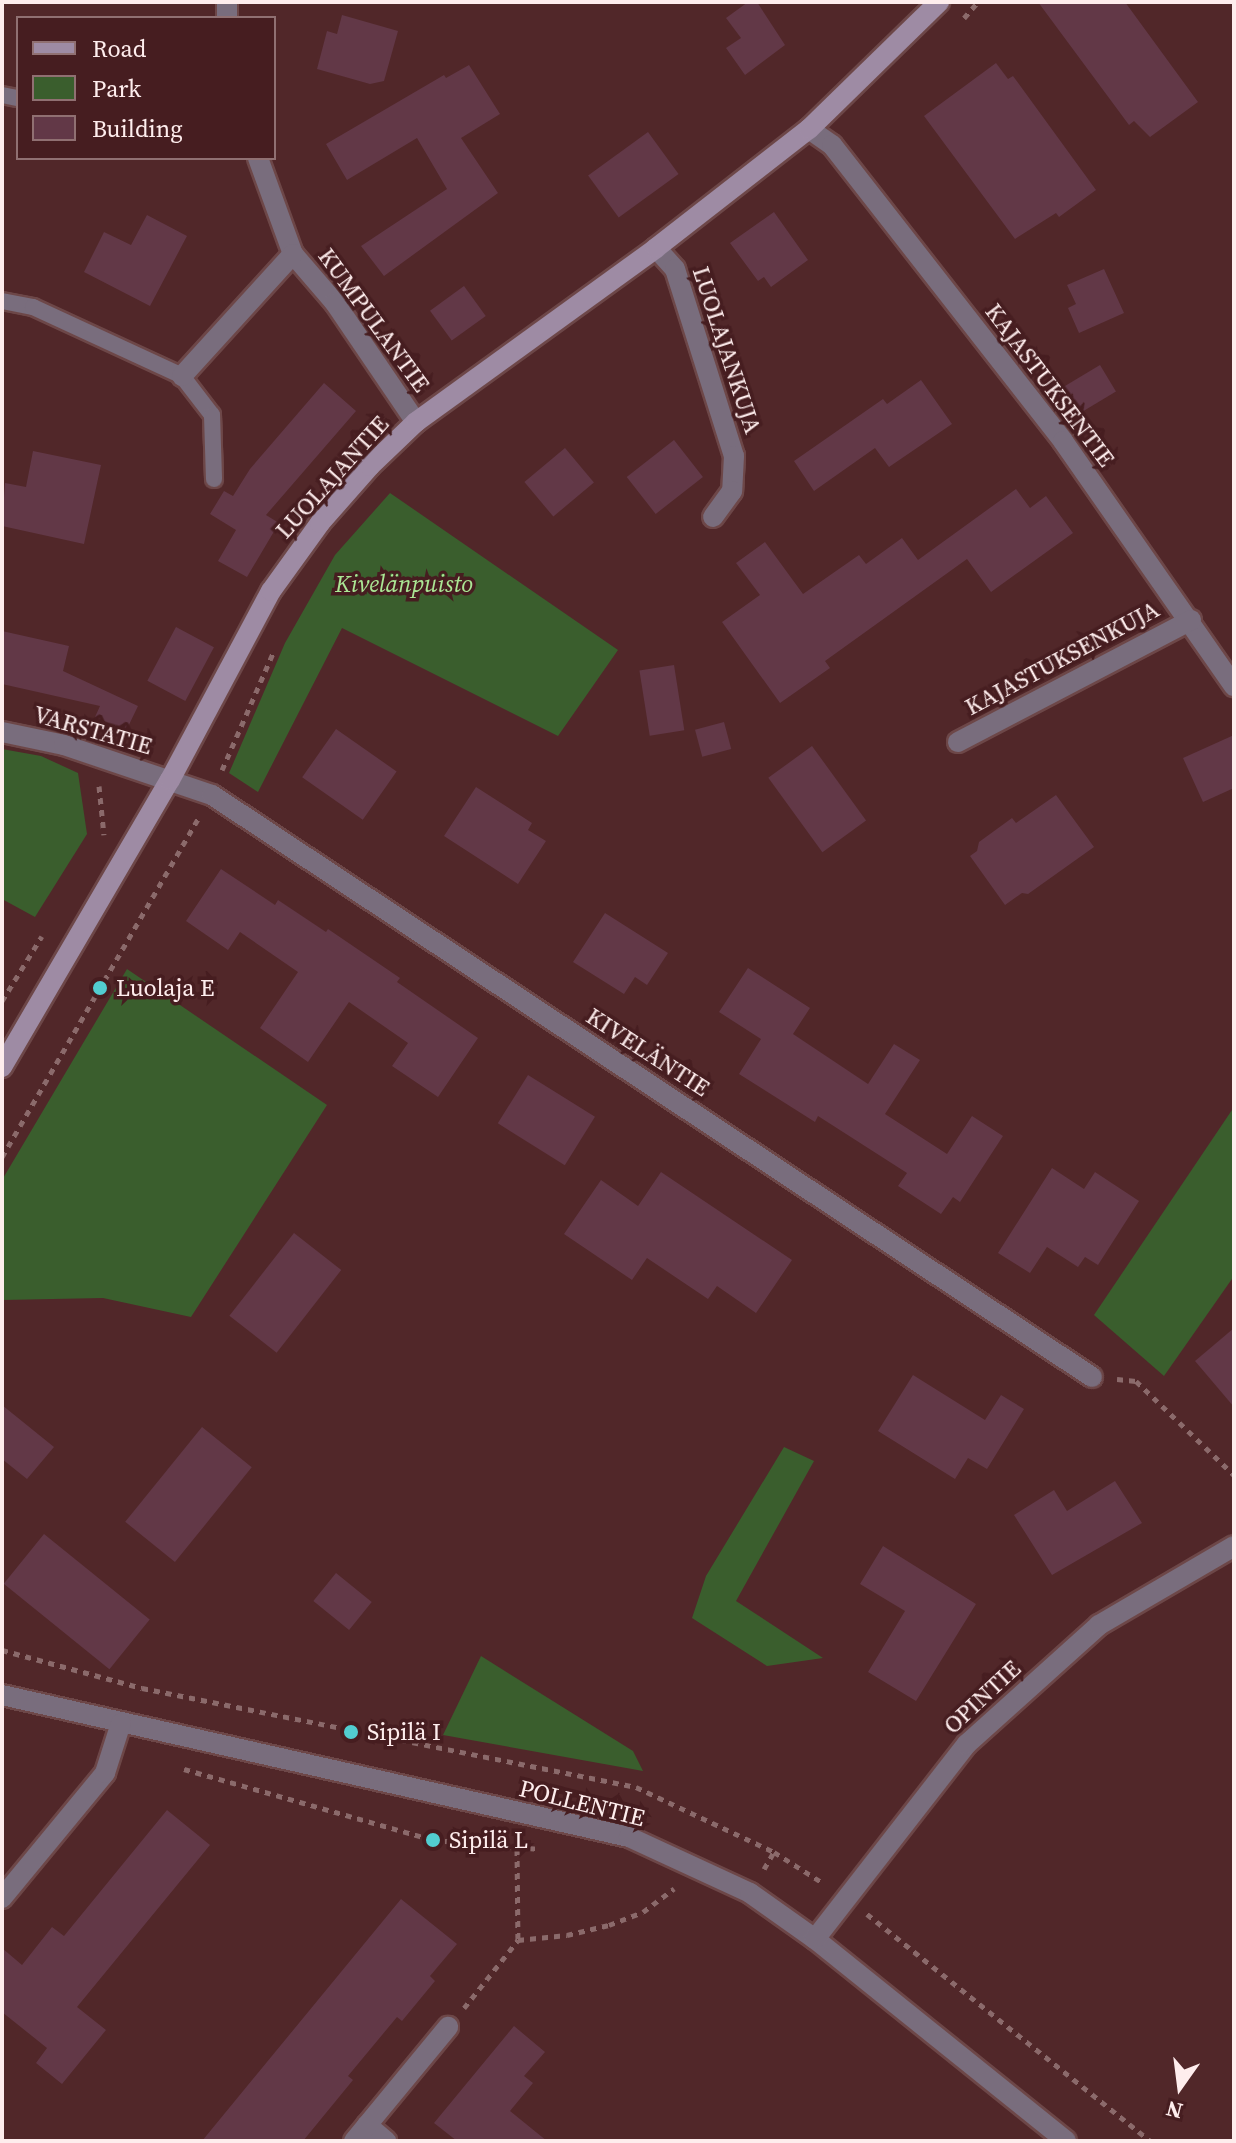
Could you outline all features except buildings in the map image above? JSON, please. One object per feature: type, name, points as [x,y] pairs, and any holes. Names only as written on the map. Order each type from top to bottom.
[{"type":"main road","name":"LUOLAJANTIE","points":[[2,1067],[170,780],[271,591],[320,523],[370,466],[416,422],[656,248],[809,129],[939,2]]},
{"type":"street","name":"KAJASTUKSENTIE","points":[[809,129],[832,145],[1034,404],[1191,620],[1234,686]]},
{"type":"street","name":"KUMPULANTIE","points":[[259,160],[293,254],[335,303],[416,422]]},
{"type":"street","name":"LUOLAJANKUJA","points":[[656,248],[675,269],[734,456],[732,491],[713,517]]},
{"type":"street","points":[[182,376],[293,254]]},
{"type":"street","name":"KAJASTUKSENKUJA","points":[[958,742],[1191,620]]},
{"type":"street","name":"VARSTATIE","points":[[2,732],[64,745],[170,780]]},
{"type":"street","name":"KIVELÄNTIE","points":[[170,780],[212,795],[1092,1377]]},
{"type":"street","name":"OPINTIE","points":[[815,1939],[967,1744],[1099,1625],[1234,1546]]},
{"type":"street","name":"POLLENTIE","points":[[2,1695],[629,1837],[750,1893],[815,1939],[1066,2141]]},
{"type":"street","points":[[2,1898],[105,1773],[121,1723]]},
{"type":"street","points":[[386,2141],[361,2133],[448,2027]]},
{"type":"lane","points":[[2,301],[33,307],[182,376],[212,415],[214,479]]},
{"type":"path","points":[[959,25],[978,2]]},
{"type":"path","points":[[2,1157],[212,795],[280,641]]},
{"type":"path","points":[[96,757],[105,834],[97,847]]},
{"type":"path","points":[[2,1001],[49,924]]},
{"type":"path","points":[[1092,1377],[1136,1381],[1234,1475]]},
{"type":"path","points":[[173,1766],[433,1840],[517,1849],[548,1849]]},
{"type":"path","points":[[448,2027],[518,1940],[517,1849]]},
{"type":"path","points":[[750,1893],[774,1852]]},
{"type":"path","points":[[664,1880],[688,1892]]},
{"type":"path","points":[[518,1940],[567,1935],[609,1925],[643,1912],[664,1899],[677,1886]]},
{"type":"green space","name":"Kivelänpuisto","points":[[390,493],[618,650],[558,736],[342,628],[258,792],[229,773],[285,643],[335,555]]},
{"type":"green space","points":[[2,749],[41,756],[78,773],[87,834],[35,917],[2,899]]},
{"type":"green space","points":[[127,969],[327,1105],[191,1317],[103,1298],[2,1300],[2,1180]]},
{"type":"green space","points":[[1234,1107],[1234,1276],[1164,1376],[1094,1315]]},
{"type":"green space","points":[[784,1447],[814,1461],[736,1601],[823,1658],[767,1666],[692,1618],[706,1576]]},
{"type":"green space","points":[[481,1656],[633,1751],[643,1771],[443,1735]]},
{"type":"place","name":"Luolaja E","points":[[100,988]]},
{"type":"place","name":"Sipilä I","points":[[351,1732]]},
{"type":"place","name":"Sipilä L","points":[[433,1840]]}]
